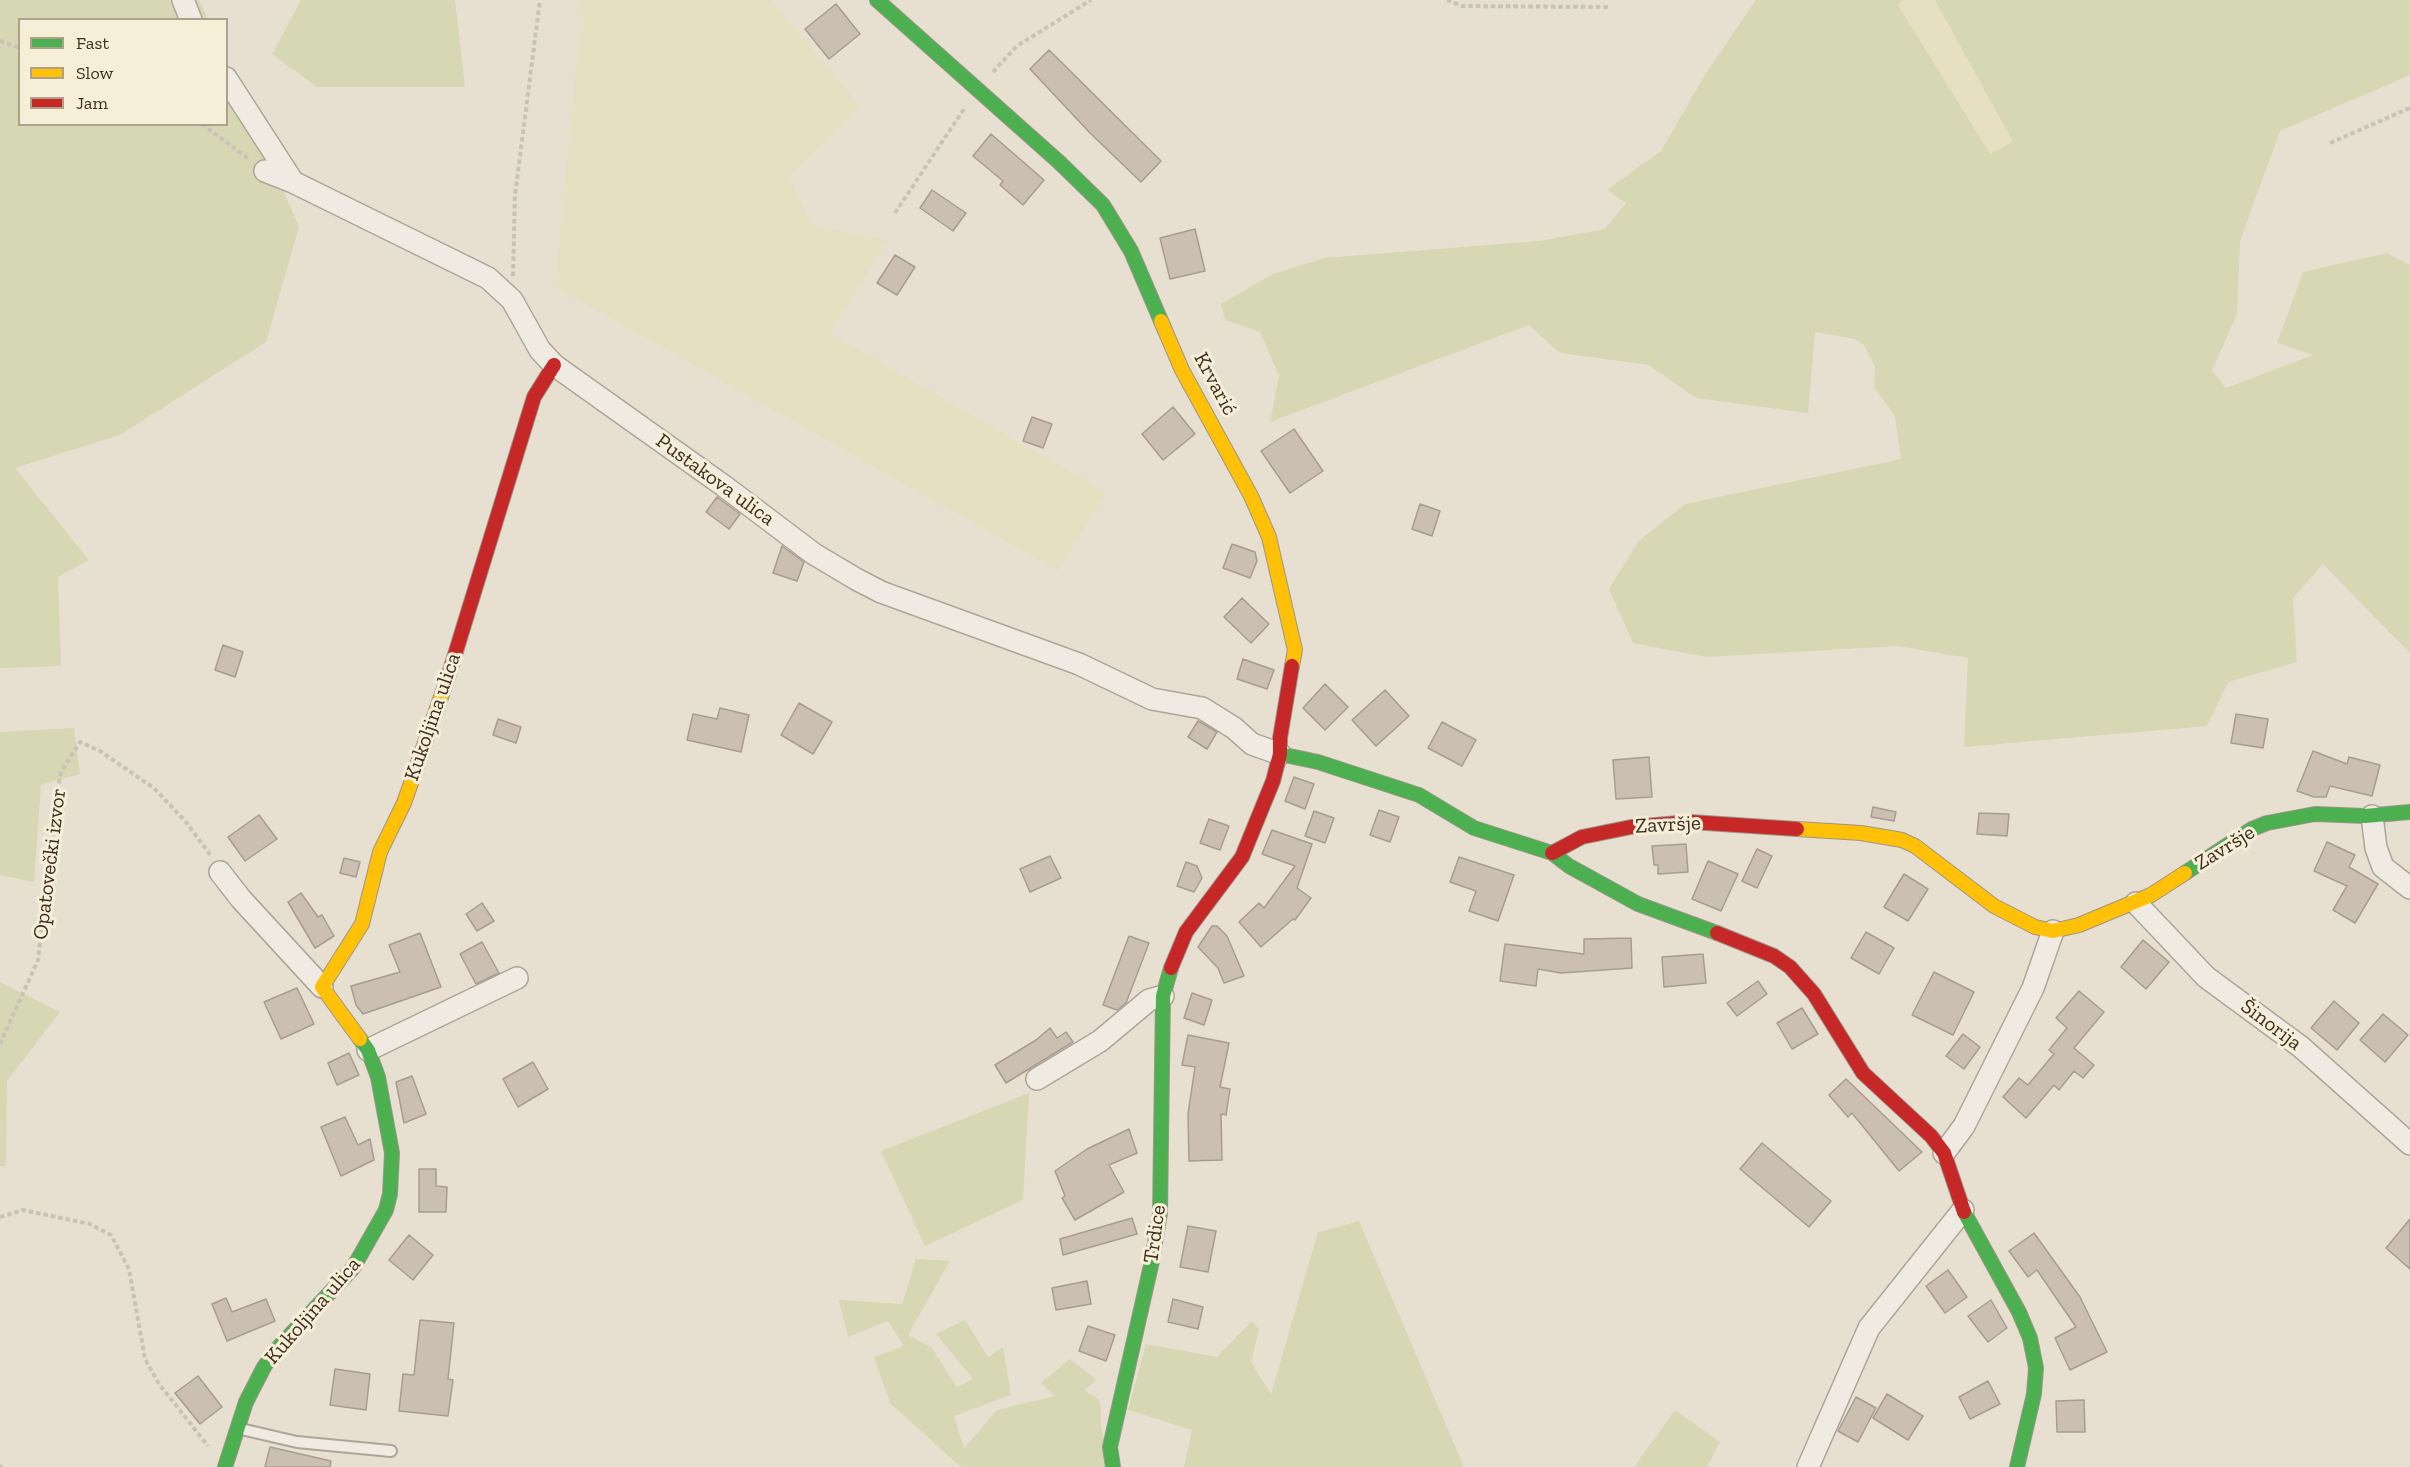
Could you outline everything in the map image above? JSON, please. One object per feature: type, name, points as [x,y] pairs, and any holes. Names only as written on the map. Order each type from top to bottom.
[{"type":"street","points":[[183,0],[190,18]]},
{"type":"street","name":"Krvarić","points":[[877,0],[978,89],[1103,205],[1131,251],[1182,370],[1251,496],[1269,537],[1295,650],[1280,738],[1280,754]]},
{"type":"street","points":[[228,81],[293,182]]},
{"type":"street","name":"Pustakova ulica","points":[[265,171],[293,182],[471,268],[500,288],[512,300],[540,350],[554,365],[724,486],[814,554],[856,579],[881,592],[1079,664],[1152,699],[1202,708],[1233,728],[1252,744],[1280,754]]},
{"type":"street","name":"Kukoljina ulica","points":[[225,1467],[246,1402],[264,1367],[276,1350],[353,1268],[380,1226],[386,1209],[390,1194],[392,1153],[378,1077],[368,1050],[322,987],[362,924],[380,852],[404,802],[437,711],[534,396],[554,365]]},
{"type":"street","points":[[1280,754],[1318,762],[1419,795],[1474,828],[1552,853],[1569,866],[1638,904],[1774,956],[1790,967],[1814,994],[1863,1073],[1931,1136],[1944,1153],[1963,1210],[2019,1312],[2034,1358],[2034,1394],[2017,1467]]},
{"type":"street","name":"Trdice","points":[[1113,1467],[1110,1447],[1152,1261],[1160,1213],[1163,996],[1167,977],[1186,932],[1242,857],[1273,781],[1280,754]]},
{"type":"street","name":"Završje","points":[[1552,853],[1582,837],[1631,827],[1691,822],[1861,832],[1902,840],[1915,846],[1994,906],[2035,927],[2053,931],[2079,925],[2136,903],[2252,829],[2267,823],[2315,814],[2372,816],[2410,812]]},
{"type":"street","points":[[2372,816],[2376,848],[2383,867],[2410,888]]},
{"type":"street","points":[[220,872],[241,899],[322,987]]},
{"type":"street","name":"Šinorija","points":[[2136,903],[2206,977],[2301,1047],[2410,1144]]},
{"type":"street","points":[[1944,1153],[1964,1126],[2033,988],[2053,931]]},
{"type":"street","points":[[368,1050],[517,978]]},
{"type":"street","points":[[1037,1079],[1100,1041],[1149,1000],[1163,996]]},
{"type":"street","points":[[1808,1467],[1869,1328],[1963,1210]]},
{"type":"lane","points":[[237,1428],[297,1442],[391,1451]]},
{"type":"path","points":[[512,300],[515,195],[540,0]]},
{"type":"path","points":[[895,213],[978,89],[1017,46],[1091,0]]},
{"type":"path","points":[[1447,0],[1462,6],[1609,7]]},
{"type":"path","points":[[0,41],[18,47]]},
{"type":"path","points":[[2330,143],[2410,108]]},
{"type":"path","points":[[205,126],[265,171]]},
{"type":"path","name":"Opatovečki izvor","points":[[0,1044],[38,960],[61,772],[80,742],[100,751],[153,788],[186,822],[220,872]]},
{"type":"path","points":[[0,1216],[23,1210],[90,1224],[111,1235],[129,1269],[145,1359],[159,1384],[210,1448]]},
{"type":"shaded area","points":[[579,0],[771,0],[861,107],[788,177],[814,226],[888,240],[830,333],[1106,492],[1058,571],[555,287],[580,27]]},
{"type":"shaded area","points":[[1903,0],[1935,0],[2013,142],[1990,154],[1898,5]]},
{"type":"green space","points":[[0,0],[199,0],[208,18],[18,18],[18,126],[228,126],[228,64],[299,227],[266,342],[120,435],[15,468],[89,560],[58,577],[61,666],[0,668]]},
{"type":"green space","points":[[301,0],[455,0],[465,87],[317,87],[272,54]]},
{"type":"green space","points":[[1756,0],[1903,0],[1898,5],[1990,154],[2013,142],[1935,0],[2410,0],[2410,75],[2280,131],[2240,241],[2237,314],[2212,371],[2226,388],[2313,355],[2277,343],[2303,272],[2386,253],[2410,265],[2410,653],[2323,564],[2293,598],[2297,662],[2228,682],[2207,726],[1964,747],[1968,658],[1897,646],[1706,657],[1633,643],[1609,589],[1638,542],[1685,504],[1901,459],[1895,416],[1874,387],[1875,367],[1864,345],[1855,339],[1815,332],[1808,413],[1696,398],[1649,365],[1560,353],[1529,325],[1270,422],[1279,376],[1260,332],[1225,320],[1221,304],[1273,274],[1324,258],[1539,241],[1605,229],[1626,203],[1607,190],[1661,151],[1706,73]]},
{"type":"green space","points":[[74,728],[80,774],[41,785],[34,882],[0,875],[0,732]]},
{"type":"green space","points":[[0,982],[60,1012],[7,1081],[6,1166],[0,1166]]},
{"type":"green space","points":[[1029,1093],[1023,1200],[925,1246],[881,1151]]},
{"type":"green space","points":[[1359,1221],[1464,1467],[1184,1467],[1192,1430],[1128,1410],[1146,1344],[1217,1357],[1252,1321],[1259,1330],[1251,1362],[1271,1394],[1318,1232]]},
{"type":"green space","points":[[916,1259],[950,1261],[908,1335],[931,1347],[957,1387],[973,1379],[936,1334],[965,1320],[988,1357],[1003,1347],[1011,1395],[954,1416],[964,1448],[997,1410],[1054,1396],[1041,1383],[1070,1359],[1097,1380],[1084,1390],[1100,1401],[1101,1426],[1110,1467],[961,1467],[890,1403],[874,1357],[904,1346],[888,1321],[848,1337],[839,1300],[902,1304]]},
{"type":"green space","points":[[1675,1410],[1720,1442],[1707,1467],[1634,1467]]},
{"type":"building","points":[[836,4],[860,34],[829,59],[805,29]]},
{"type":"building","points":[[1049,50],[1161,161],[1141,182],[1090,133],[1030,69]]},
{"type":"building","points":[[991,134],[1044,180],[1023,205],[1000,185],[1003,181],[973,156]]},
{"type":"building","points":[[932,190],[966,213],[953,231],[920,208]]},
{"type":"building","points":[[1195,229],[1205,271],[1170,279],[1160,238]]},
{"type":"building","points":[[895,255],[915,267],[897,295],[877,283]]},
{"type":"building","points":[[1173,407],[1195,434],[1163,460],[1142,434]]},
{"type":"building","points":[[1032,417],[1052,424],[1043,448],[1023,441]]},
{"type":"building","points":[[1294,429],[1323,471],[1290,493],[1261,451]]},
{"type":"building","points":[[717,497],[740,514],[729,529],[706,512]]},
{"type":"building","points":[[1420,504],[1440,511],[1432,536],[1412,529]]},
{"type":"building","points":[[1232,544],[1255,552],[1257,561],[1250,578],[1223,568]]},
{"type":"building","points":[[782,546],[804,562],[797,581],[773,573]]},
{"type":"building","points":[[1242,598],[1269,624],[1251,643],[1224,617]]},
{"type":"building","points":[[223,645],[243,652],[235,677],[215,670]]},
{"type":"building","points":[[1243,659],[1274,670],[1267,689],[1237,679]]},
{"type":"building","points":[[1325,684],[1348,707],[1325,730],[1303,708]]},
{"type":"building","points":[[1385,690],[1409,716],[1376,746],[1352,720]]},
{"type":"building","points":[[799,703],[832,722],[813,754],[781,735]]},
{"type":"building","points":[[720,708],[749,715],[741,752],[687,740],[693,714],[717,719]]},
{"type":"building","points":[[2236,714],[2268,719],[2263,748],[2231,743]]},
{"type":"building","points":[[498,719],[521,727],[516,743],[493,735]]},
{"type":"building","points":[[1198,721],[1217,732],[1207,749],[1188,737]]},
{"type":"building","points":[[1442,722],[1476,740],[1462,766],[1428,748]]},
{"type":"building","points":[[2313,751],[2347,764],[2349,757],[2380,765],[2372,796],[2330,786],[2326,797],[2314,797],[2297,791]]},
{"type":"building","points":[[1649,757],[1652,797],[1616,799],[1613,760]]},
{"type":"building","points":[[1294,777],[1314,784],[1305,809],[1285,801]]},
{"type":"building","points":[[1873,807],[1896,812],[1894,821],[1871,817]]},
{"type":"building","points":[[1379,810],[1399,817],[1390,842],[1370,835]]},
{"type":"building","points":[[1314,811],[1334,818],[1325,843],[1305,836]]},
{"type":"building","points":[[1979,813],[2009,814],[2007,836],[1977,834]]},
{"type":"building","points":[[259,815],[277,839],[245,861],[228,837]]},
{"type":"building","points":[[1209,819],[1229,826],[1220,850],[1200,843]]},
{"type":"building","points":[[1272,830],[1312,844],[1297,888],[1311,898],[1295,920],[1293,919],[1261,947],[1239,922],[1259,903],[1264,908],[1295,866],[1262,854]]},
{"type":"building","points":[[2327,842],[2355,855],[2349,867],[2378,884],[2355,923],[2333,910],[2347,886],[2314,871]]},
{"type":"building","points":[[1686,844],[1688,872],[1658,874],[1658,865],[1654,865],[1652,846]]},
{"type":"building","points":[[1757,849],[1772,856],[1757,888],[1742,881]]},
{"type":"building","points":[[1050,856],[1061,878],[1030,892],[1020,869]]},
{"type":"building","points":[[1459,857],[1514,875],[1498,921],[1469,911],[1476,891],[1450,882]]},
{"type":"building","points":[[344,858],[360,862],[356,877],[340,873]]},
{"type":"building","points":[[1708,861],[1738,874],[1721,911],[1692,899]]},
{"type":"building","points":[[1186,862],[1197,866],[1202,878],[1194,892],[1177,886]]},
{"type":"building","points":[[1904,874],[1928,889],[1908,921],[1884,907]]},
{"type":"building","points":[[301,893],[318,917],[322,915],[334,936],[315,948],[288,902]]},
{"type":"building","points":[[482,903],[494,921],[477,931],[466,914]]},
{"type":"building","points":[[1212,926],[1217,926],[1227,936],[1244,976],[1224,983],[1218,968],[1198,947]]},
{"type":"building","points":[[1866,932],[1894,948],[1879,974],[1851,958]]},
{"type":"building","points":[[420,933],[441,987],[363,1014],[356,1005],[351,986],[400,972],[389,945]]},
{"type":"building","points":[[1129,936],[1149,943],[1126,1003],[1117,1010],[1103,1005]]},
{"type":"building","points":[[1631,938],[1632,968],[1561,973],[1538,969],[1536,986],[1500,981],[1505,944],[1584,954],[1584,939]]},
{"type":"building","points":[[2143,940],[2169,962],[2146,989],[2121,967]]},
{"type":"building","points":[[482,942],[499,973],[476,984],[460,954]]},
{"type":"building","points":[[1703,954],[1706,983],[1664,987],[1662,957]]},
{"type":"building","points":[[1934,972],[1974,992],[1953,1035],[1912,1015]]},
{"type":"building","points":[[1758,981],[1767,994],[1737,1016],[1727,1003]]},
{"type":"building","points":[[297,988],[314,1024],[281,1039],[264,1002]]},
{"type":"building","points":[[2079,991],[2104,1012],[2074,1048],[2094,1065],[2083,1078],[2074,1071],[2059,1090],[2054,1085],[2026,1118],[2003,1097],[2019,1078],[2028,1085],[2054,1054],[2049,1050],[2067,1028],[2056,1018]]},
{"type":"building","points":[[1192,993],[1212,1000],[1204,1025],[1184,1018]]},
{"type":"building","points":[[2334,1001],[2359,1023],[2337,1050],[2311,1028]]},
{"type":"building","points":[[1802,1008],[1818,1034],[1792,1049],[1777,1023]]},
{"type":"building","points":[[2383,1014],[2408,1035],[2385,1062],[2360,1040]]},
{"type":"building","points":[[1050,1028],[1057,1038],[1066,1032],[1073,1042],[1006,1083],[995,1065],[1036,1040]]},
{"type":"building","points":[[1963,1034],[1980,1047],[1964,1069],[1946,1056]]},
{"type":"building","points":[[1188,1035],[1229,1043],[1220,1087],[1230,1089],[1226,1115],[1221,1114],[1222,1160],[1189,1161],[1188,1114],[1195,1067],[1182,1065]]},
{"type":"building","points":[[349,1053],[359,1075],[337,1085],[328,1063]]},
{"type":"building","points":[[533,1062],[548,1089],[518,1107],[503,1079]]},
{"type":"building","points":[[412,1076],[426,1114],[404,1123],[396,1082]]},
{"type":"building","points":[[1846,1079],[1922,1152],[1899,1171],[1852,1113],[1848,1117],[1829,1095]]},
{"type":"building","points":[[345,1117],[358,1145],[370,1139],[374,1160],[341,1176],[321,1127]]},
{"type":"building","points":[[1129,1129],[1137,1153],[1109,1165],[1124,1192],[1075,1220],[1062,1198],[1065,1196],[1055,1171],[1087,1149]]},
{"type":"building","points":[[1762,1143],[1831,1201],[1809,1227],[1740,1169]]},
{"type":"building","points":[[419,1169],[436,1169],[436,1186],[447,1187],[446,1212],[419,1212]]},
{"type":"building","points":[[1132,1218],[1137,1234],[1063,1255],[1060,1239]]},
{"type":"building","points":[[2410,1219],[2410,1269],[2386,1248]]},
{"type":"building","points":[[1188,1226],[1216,1231],[1208,1272],[1180,1267]]},
{"type":"building","points":[[2034,1233],[2080,1297],[2107,1352],[2070,1370],[2055,1338],[2076,1327],[2037,1270],[2028,1277],[2009,1251]]},
{"type":"building","points":[[409,1235],[433,1255],[413,1280],[389,1260]]},
{"type":"building","points":[[1948,1270],[1967,1297],[1945,1313],[1926,1286]]},
{"type":"building","points":[[1087,1281],[1091,1304],[1056,1310],[1052,1288]]},
{"type":"building","points":[[226,1298],[232,1312],[266,1299],[275,1321],[227,1341],[212,1304]]},
{"type":"building","points":[[1173,1299],[1203,1307],[1198,1329],[1168,1322]]},
{"type":"building","points":[[1991,1300],[2007,1328],[1988,1342],[1968,1316]]},
{"type":"building","points":[[420,1320],[454,1323],[448,1379],[453,1380],[448,1416],[399,1411],[403,1374],[414,1375]]},
{"type":"building","points":[[1088,1326],[1115,1335],[1106,1361],[1079,1351]]},
{"type":"building","points":[[335,1369],[370,1374],[366,1410],[330,1405]]},
{"type":"building","points":[[198,1376],[222,1407],[200,1424],[175,1393]]},
{"type":"building","points":[[1988,1381],[2000,1404],[1970,1419],[1959,1397]]},
{"type":"building","points":[[1887,1394],[1923,1416],[1908,1440],[1873,1418]]},
{"type":"building","points":[[1856,1397],[1876,1408],[1858,1442],[1838,1431]]},
{"type":"building","points":[[2084,1400],[2085,1432],[2057,1432],[2056,1401]]},
{"type":"building","points":[[270,1447],[331,1461],[330,1467],[265,1467]]},
{"type":"traffic: fast","points":[[877,0],[1059,162],[1103,205],[1131,251],[1161,321]]},
{"type":"traffic: fast","points":[[1280,754],[1318,762],[1419,795],[1474,828],[1552,853],[1569,866],[1638,904],[1717,933]]},
{"type":"traffic: fast","points":[[2185,873],[2252,829],[2267,823],[2315,814],[2365,816],[2410,812]]},
{"type":"traffic: fast","points":[[1113,1467],[1110,1447],[1152,1261],[1160,1213],[1163,996],[1171,968]]},
{"type":"traffic: fast","points":[[225,1467],[246,1402],[264,1367],[276,1350],[353,1268],[386,1210],[390,1194],[392,1153],[378,1077],[368,1050],[360,1039]]},
{"type":"traffic: fast","points":[[1964,1212],[2019,1312],[2030,1338],[2036,1368],[2034,1394],[2017,1467]]},
{"type":"traffic: slow","points":[[1161,321],[1182,370],[1251,496],[1269,537],[1295,650],[1292,666]]},
{"type":"traffic: slow","points":[[360,1039],[322,987],[362,924],[380,852],[404,803],[449,674]]},
{"type":"traffic: slow","points":[[1797,829],[1861,833],[1902,840],[1915,846],[1994,906],[2035,927],[2053,931],[2079,925],[2151,895],[2185,873]]},
{"type":"traffic: jam","points":[[449,674],[534,397],[554,365]]},
{"type":"traffic: jam","points":[[1171,968],[1186,932],[1242,857],[1273,781],[1280,754],[1280,738],[1292,666]]},
{"type":"traffic: jam","points":[[1552,853],[1582,837],[1631,827],[1691,822],[1797,829]]},
{"type":"traffic: jam","points":[[1717,933],[1774,956],[1790,967],[1814,994],[1863,1073],[1931,1136],[1944,1153],[1964,1212]]}]
